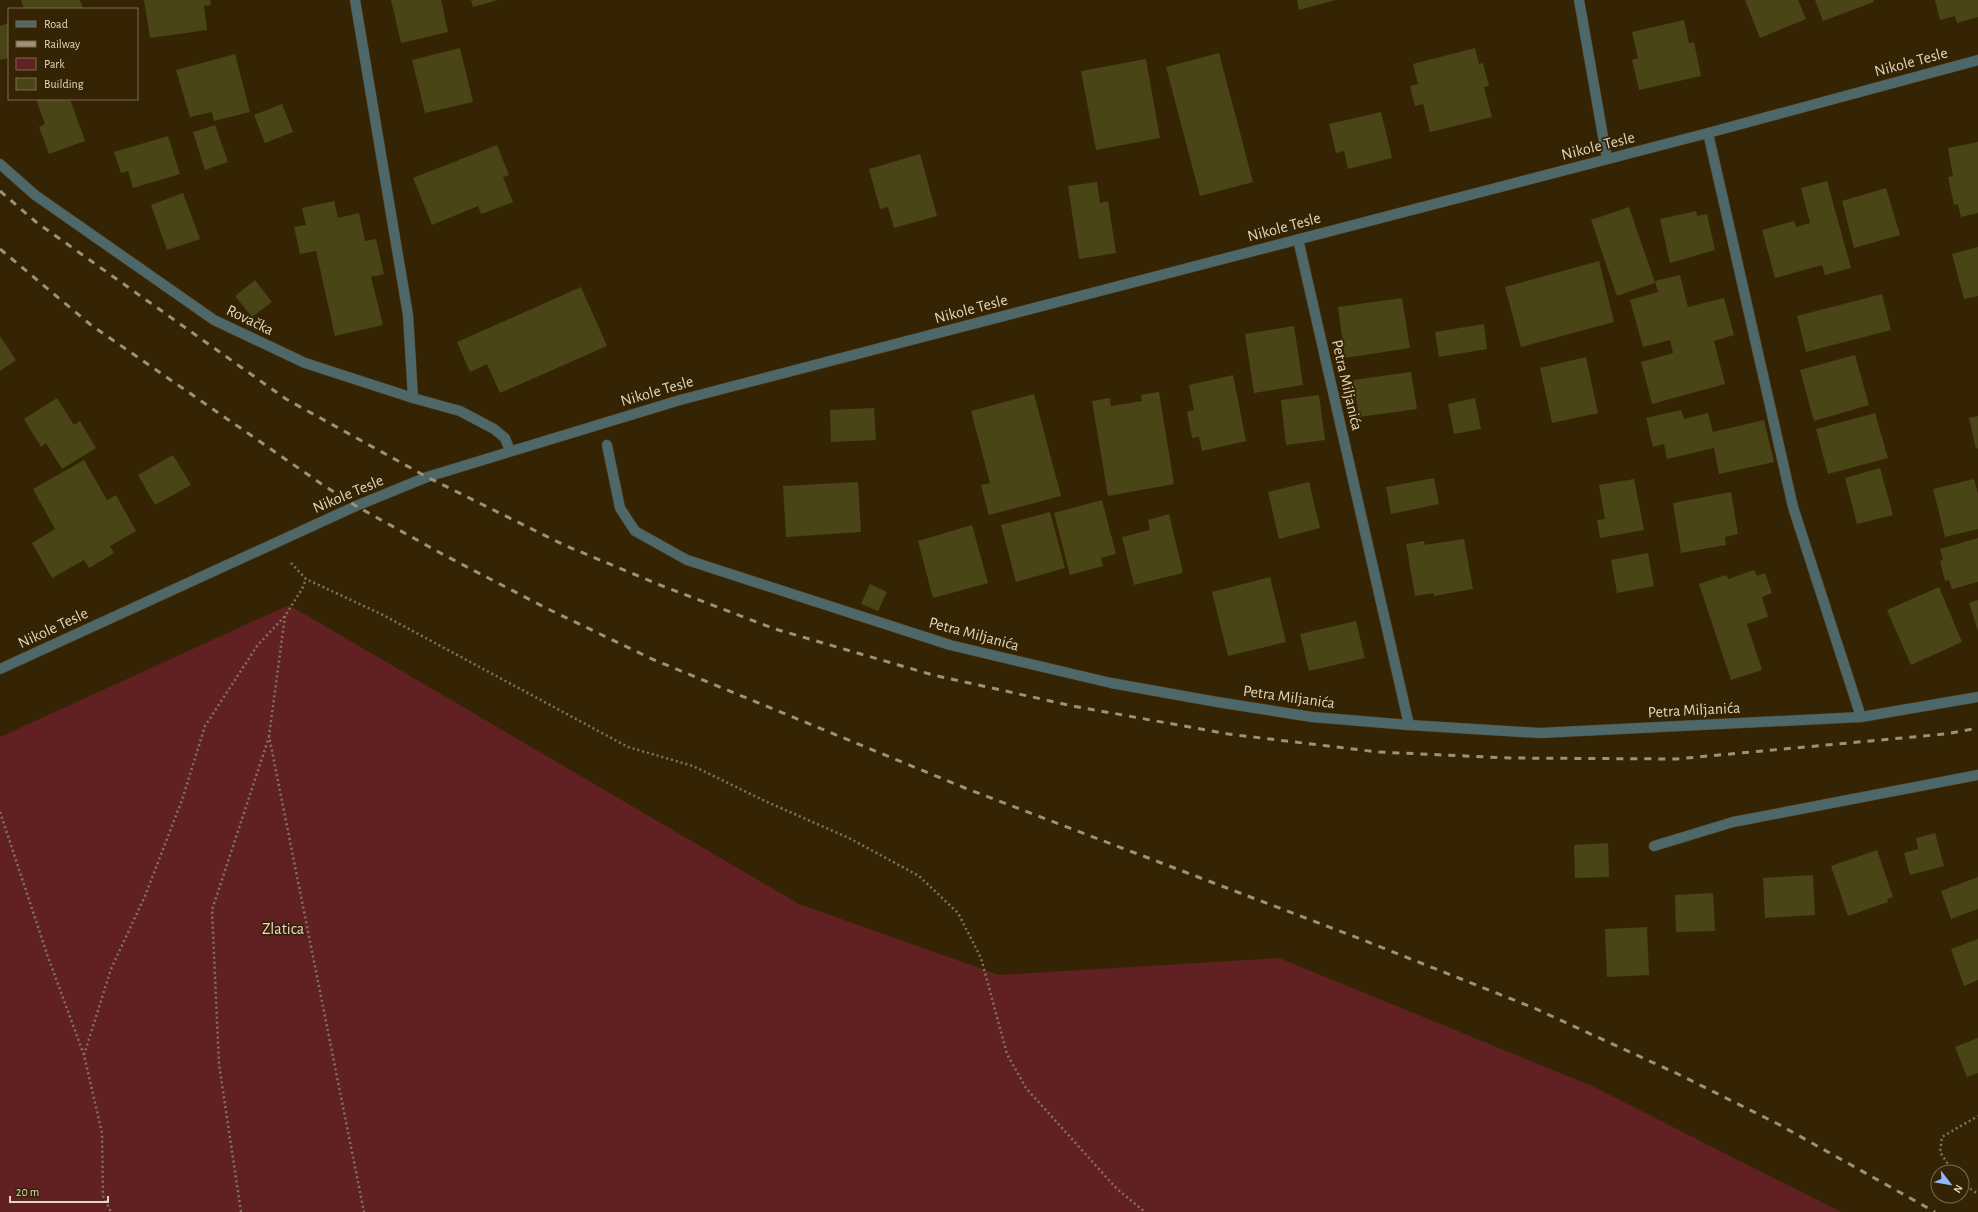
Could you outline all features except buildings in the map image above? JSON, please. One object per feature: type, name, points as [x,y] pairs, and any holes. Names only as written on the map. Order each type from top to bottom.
[{"type":"street","points":[[355,0],[408,315],[413,398]]},
{"type":"street","points":[[1579,0],[1607,159]]},
{"type":"street","name":"Nikole Tesle","points":[[0,669],[356,506],[427,477],[510,451],[680,400],[1708,133],[1978,60]]},
{"type":"street","points":[[1708,133],[1793,507],[1861,718]]},
{"type":"street","name":"Rovačka","points":[[0,164],[35,195],[214,320],[305,363],[413,398],[460,411],[482,422],[505,438],[510,451]]},
{"type":"street","name":"Petra Miljanića","points":[[1298,239],[1409,725]]},
{"type":"street","name":"Petra Miljanića","points":[[607,445],[620,508],[635,530],[687,560],[950,645],[1111,683],[1312,717],[1540,733],[1861,718],[1978,698]]},
{"type":"street","points":[[1654,846],[1733,822],[1978,775]]},
{"type":"path","points":[[291,562],[306,579],[383,615],[628,747],[693,766],[766,802],[849,838],[919,876],[958,913],[981,958],[1006,1054],[1026,1088],[1117,1189],[1145,1212]]},
{"type":"path","points":[[84,1055],[111,969],[145,896],[182,800],[205,726],[257,646],[285,616],[302,589],[306,579]]},
{"type":"path","points":[[241,1212],[219,1064],[212,910],[269,736],[285,616]]},
{"type":"path","points":[[269,736],[364,1212]]},
{"type":"path","points":[[0,812],[48,957],[84,1055],[102,1133],[103,1196],[110,1212]]},
{"type":"path","points":[[1948,1164],[1940,1152],[1942,1137],[1978,1116]]},
{"type":"green space","name":"Zlatica","points":[[289,605],[799,904],[999,975],[1279,958],[1592,1086],[1841,1212],[0,1212],[0,737]]},
{"type":"railway","points":[[0,191],[36,222],[286,399],[427,477],[564,545],[660,585],[775,629],[933,675],[1073,706],[1228,734],[1378,752],[1509,758],[1676,759],[1945,734],[1978,728]]},
{"type":"railway","points":[[0,249],[91,325],[320,483],[356,506],[444,555],[546,608],[652,659],[965,788],[1363,940],[1534,1008],[1680,1075],[1778,1124],[1935,1212]]}]
